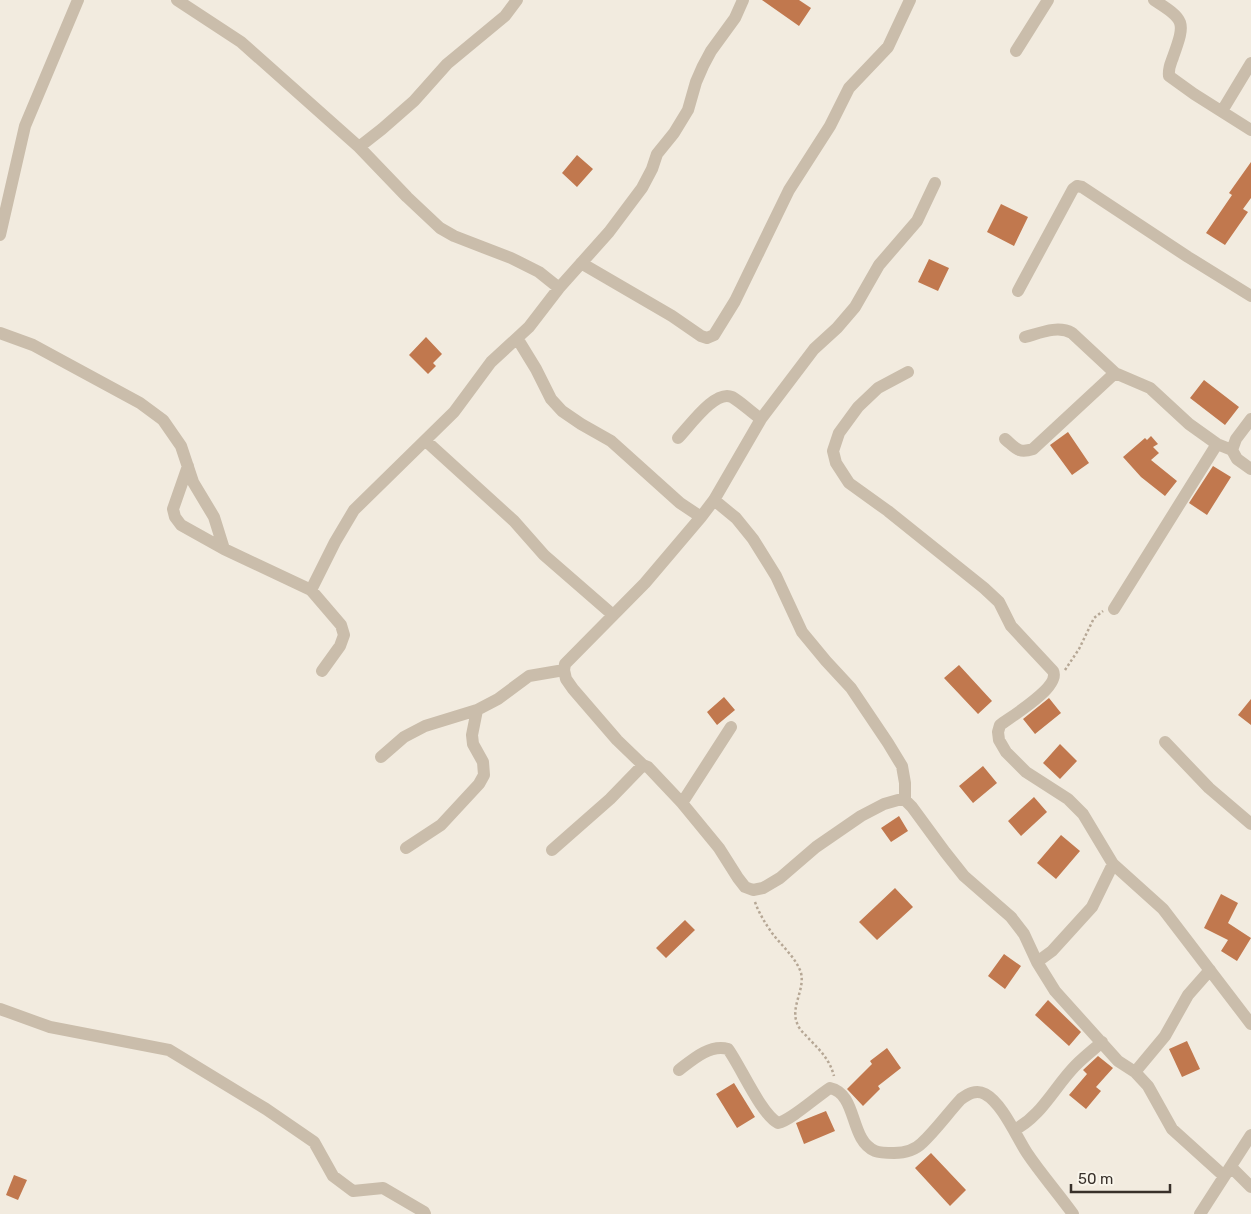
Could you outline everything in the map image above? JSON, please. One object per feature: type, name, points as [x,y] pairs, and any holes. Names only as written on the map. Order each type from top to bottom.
[{"type":"street","points":[[0,235],[25,126],[78,0]]},
{"type":"street","points":[[177,0],[242,42],[359,147],[440,228],[454,236],[511,258],[539,272],[558,288]]},
{"type":"street","points":[[359,147],[414,101],[447,64],[505,16],[517,0]]},
{"type":"street","points":[[311,590],[335,542],[354,510],[454,412],[491,362],[529,327],[558,288],[609,232],[642,188],[657,154],[674,133],[688,110],[703,66],[735,18],[743,0]]},
{"type":"street","points":[[582,263],[672,316],[701,336],[707,338],[714,335],[735,301],[789,190],[830,126],[849,88],[888,47],[910,0]]},
{"type":"street","points":[[1016,51],[1048,0]]},
{"type":"street","points":[[1154,0],[1176,14],[1182,28],[1169,68],[1169,76],[1251,130]]},
{"type":"street","points":[[1222,111],[1251,63]]},
{"type":"street","points":[[905,800],[884,804],[861,816],[816,847],[780,878],[763,888],[754,890],[746,886],[738,878],[719,848],[682,803],[648,767],[643,765],[617,740],[573,689],[566,679],[564,670],[565,664],[645,583],[714,500],[761,419],[814,348],[837,328],[855,307],[879,264],[917,221],[935,183]]},
{"type":"street","points":[[1018,291],[1073,189],[1077,186],[1082,187],[1251,296]]},
{"type":"street","points":[[1025,336],[1054,329],[1065,329],[1072,333],[1115,373],[1150,388],[1189,424],[1217,444],[1232,450]]},
{"type":"street","points":[[0,333],[34,345],[140,403],[163,420],[181,446],[193,482],[214,517],[224,549]]},
{"type":"street","points":[[517,338],[536,369],[551,399],[562,411],[581,424],[611,440],[680,503],[701,517]]},
{"type":"street","points":[[908,372],[878,388],[858,407],[839,433],[833,451],[836,463],[849,483],[888,511],[999,602],[1011,626],[1053,671],[1054,681],[1047,690],[1000,725],[998,732],[999,740],[1006,752],[1026,772],[1068,800],[1083,814],[1114,864],[1163,909],[1251,1024]]},
{"type":"street","points":[[1006,438],[1018,450],[1024,452],[1033,448],[1115,373]]},
{"type":"street","points":[[678,438],[714,399],[723,396],[731,397],[761,419]]},
{"type":"street","points":[[1251,419],[1236,439],[1232,450],[1236,459],[1251,469]]},
{"type":"street","points":[[426,441],[514,521],[544,555],[613,615]]},
{"type":"street","points":[[1114,609],[1217,444]]},
{"type":"street","points":[[188,466],[173,509],[175,517],[181,525],[224,549],[311,590],[341,625],[344,635],[340,646],[322,671]]},
{"type":"street","points":[[714,500],[736,518],[753,538],[776,576],[802,632],[851,688],[902,766],[905,800],[964,876],[1012,918],[1024,934],[1037,962],[1055,991],[1118,1061],[1135,1072],[1148,1086],[1172,1129],[1228,1172],[1251,1187]]},
{"type":"street","points":[[381,757],[404,737],[425,726],[478,710],[498,699],[529,676],[564,670]]},
{"type":"street","points":[[406,848],[440,825],[479,784],[484,774],[484,762],[473,744],[472,735],[478,710]]},
{"type":"street","points":[[682,803],[732,727]]},
{"type":"street","points":[[1165,742],[1209,788],[1251,824]]},
{"type":"street","points":[[552,850],[610,799],[643,765]]},
{"type":"street","points":[[1037,962],[1052,951],[1092,907],[1114,864]]},
{"type":"street","points":[[1135,1072],[1165,1036],[1188,995],[1210,970]]},
{"type":"street","points":[[0,1009],[50,1027],[169,1050],[266,1109],[314,1142],[333,1176],[353,1191],[383,1188],[425,1214]]},
{"type":"street","points":[[1014,1130],[1026,1124],[1037,1113],[1076,1065],[1102,1042]]},
{"type":"street","points":[[679,1070],[698,1056],[716,1047],[728,1049],[760,1102],[773,1121],[778,1124],[830,1088],[838,1090],[844,1097],[862,1141],[874,1151],[896,1153],[909,1152],[922,1144],[961,1099],[978,1091],[986,1094],[996,1104],[1026,1152],[1073,1214]]},
{"type":"street","points":[[1200,1214],[1251,1135]]},
{"type":"path","points":[[1055,676],[1060,675],[1068,666],[1079,649],[1094,618],[1100,612],[1114,609]]},
{"type":"path","points":[[754,890],[754,901],[760,915],[801,971],[802,982],[796,1007],[796,1022],[802,1032],[825,1055],[832,1066],[838,1090]]},
{"type":"building","points":[[762,0],[799,0],[811,8],[799,26]]},
{"type":"building","points":[[577,155],[593,169],[577,187],[562,173]]},
{"type":"building","points":[[1251,162],[1251,198],[1243,209],[1248,212],[1225,245],[1206,233],[1232,195],[1229,193]]},
{"type":"building","points":[[1001,204],[1028,217],[1014,246],[987,232]]},
{"type":"building","points":[[929,259],[949,268],[938,291],[918,282]]},
{"type":"building","points":[[426,337],[442,354],[433,363],[436,366],[428,374],[409,355]]},
{"type":"building","points":[[1204,380],[1239,407],[1225,425],[1190,398]]},
{"type":"building","points":[[1068,432],[1089,463],[1072,475],[1050,445]]},
{"type":"building","points":[[1151,436],[1158,444],[1153,447],[1159,453],[1151,460],[1177,481],[1165,496],[1141,477],[1123,457],[1145,438],[1147,440]]},
{"type":"building","points":[[1213,466],[1231,477],[1207,515],[1189,503]]},
{"type":"building","points":[[959,665],[992,701],[978,714],[944,678]]},
{"type":"building","points":[[724,697],[735,710],[717,725],[707,712]]},
{"type":"building","points":[[1049,698],[1061,713],[1035,734],[1023,719]]},
{"type":"building","points":[[1251,699],[1251,725],[1238,715]]},
{"type":"building","points":[[1060,744],[1077,761],[1060,779],[1043,763]]},
{"type":"building","points":[[983,766],[997,783],[973,803],[959,786]]},
{"type":"building","points":[[1034,797],[1047,812],[1021,836],[1008,821]]},
{"type":"building","points":[[899,816],[908,831],[891,842],[881,828]]},
{"type":"building","points":[[1061,835],[1080,851],[1056,879],[1037,863]]},
{"type":"building","points":[[895,888],[913,907],[877,940],[859,922]]},
{"type":"building","points":[[1221,894],[1238,903],[1228,923],[1251,938],[1237,961],[1221,951],[1228,940],[1204,928]]},
{"type":"building","points":[[685,920],[695,930],[666,958],[656,948]]},
{"type":"building","points":[[1004,954],[1021,966],[1005,989],[988,976]]},
{"type":"building","points":[[1048,1000],[1081,1032],[1069,1046],[1035,1015]]},
{"type":"building","points":[[1187,1041],[1200,1069],[1182,1077],[1169,1049]]},
{"type":"building","points":[[887,1048],[901,1068],[878,1086],[880,1089],[863,1106],[847,1089],[872,1064],[870,1061]]},
{"type":"building","points":[[1098,1056],[1113,1068],[1096,1087],[1101,1091],[1086,1109],[1069,1095],[1087,1074],[1083,1070]]},
{"type":"building","points":[[734,1083],[755,1117],[737,1128],[716,1094]]},
{"type":"building","points":[[826,1111],[835,1131],[804,1144],[796,1123]]},
{"type":"building","points":[[931,1153],[966,1190],[950,1206],[915,1168]]},
{"type":"building","points":[[14,1175],[27,1180],[18,1200],[6,1195]]}]
